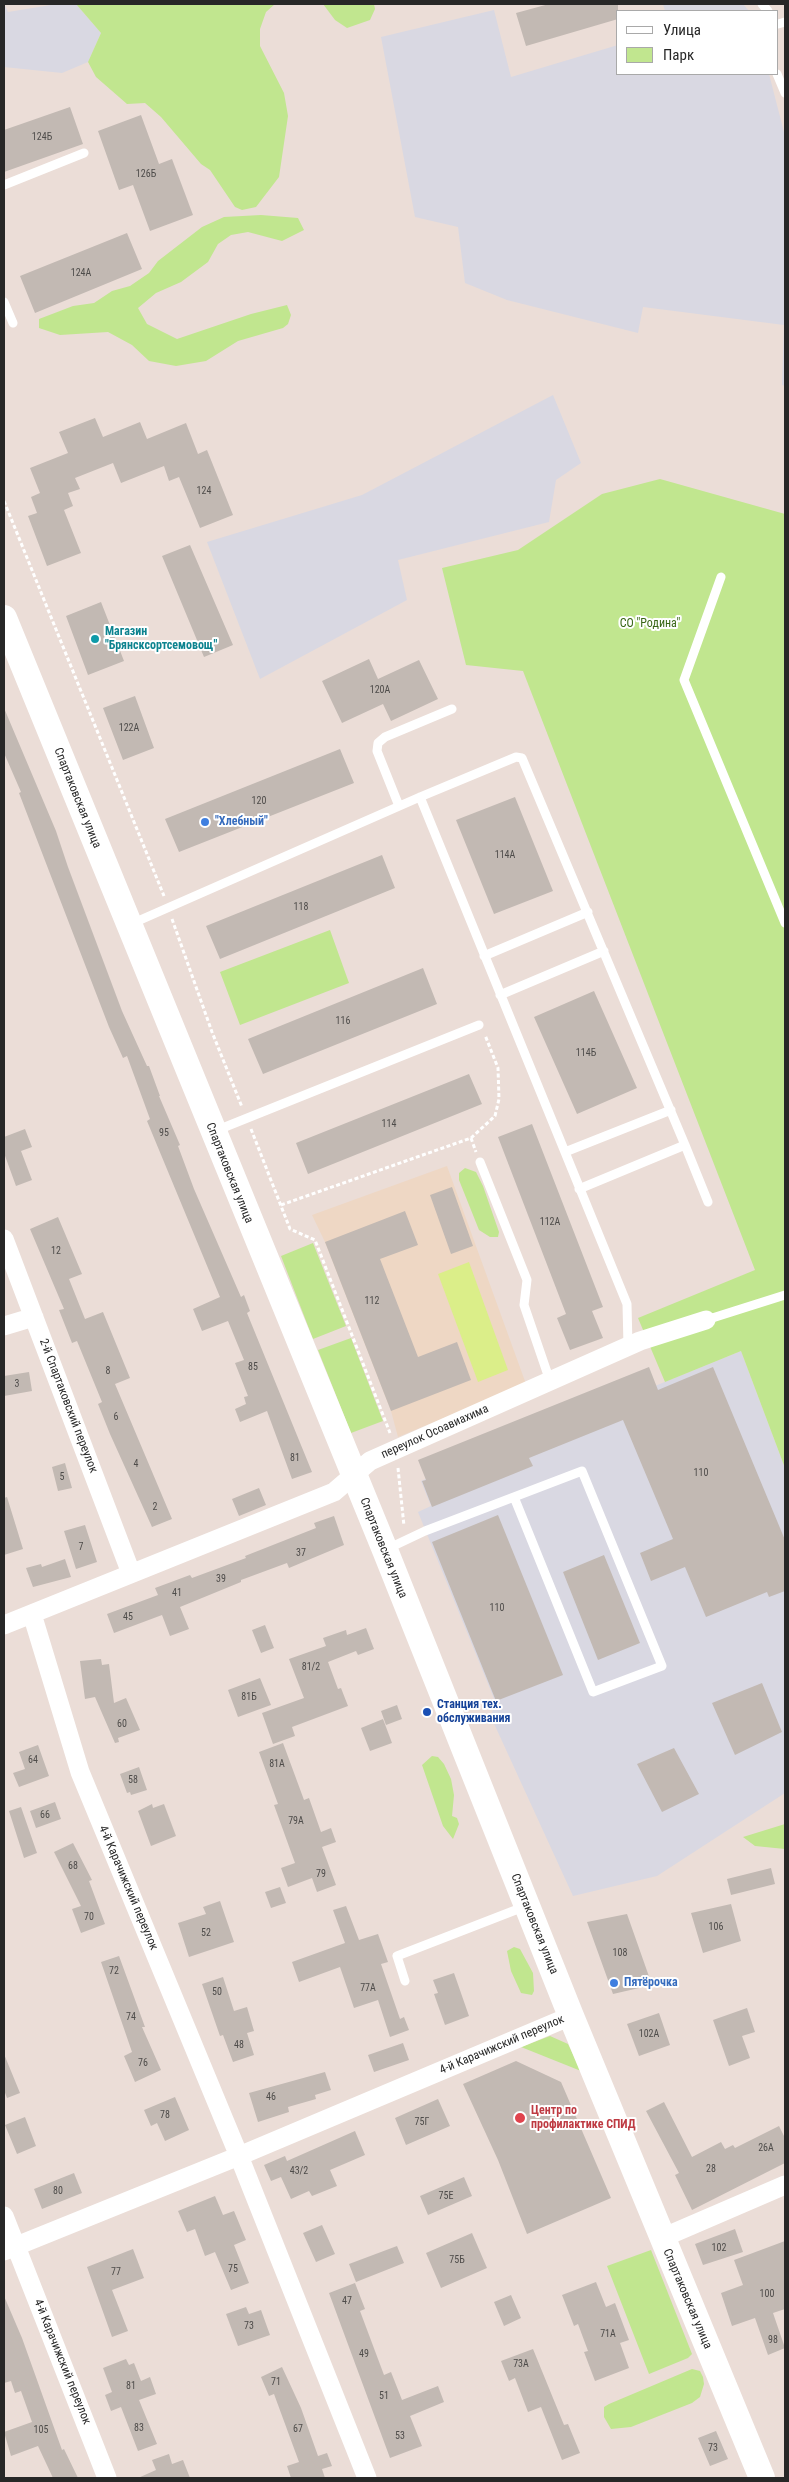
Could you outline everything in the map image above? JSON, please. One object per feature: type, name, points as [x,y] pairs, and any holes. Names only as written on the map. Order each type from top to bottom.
[{"type":"street","name":"Спартаковская улица","points":[[4,618],[355,1476],[571,2016],[762,2478]]},
{"type":"street","name":"2-й Спартаковский переулок","points":[[4,1239],[131,1573]]},
{"type":"street","points":[[4,1326],[34,1317]]},
{"type":"street","name":"переулок Осоавиахима","points":[[4,1624],[334,1492],[355,1476],[370,1461],[628,1347],[706,1320]]},
{"type":"street","name":"4-й Карачижский переулок","points":[[32,1614],[80,1772],[239,2156],[367,2478]]},
{"type":"street","name":"4-й Карачижский переулок","points":[[10,2249],[239,2156],[571,2016]]},
{"type":"street","points":[[662,2238],[785,2185]]},
{"type":"street","name":"4-й Карачижский переулок","points":[[4,2216],[10,2249],[107,2478]]},
{"type":"lane","points":[[777,75],[785,93]]},
{"type":"lane","points":[[4,185],[84,153]]},
{"type":"lane","points":[[4,302],[12,323]]},
{"type":"lane","points":[[721,577],[684,680],[785,923]]},
{"type":"lane","points":[[399,806],[377,752],[378,743],[385,737],[452,709]]},
{"type":"lane","points":[[128,925],[420,797],[516,757],[522,758],[708,1202]]},
{"type":"lane","points":[[420,797],[627,1304],[628,1347]]},
{"type":"lane","points":[[484,956],[588,912]]},
{"type":"lane","points":[[500,995],[604,951]]},
{"type":"lane","points":[[213,1132],[480,1025]]},
{"type":"lane","points":[[565,1152],[671,1110]]},
{"type":"lane","points":[[579,1189],[685,1144]]},
{"type":"lane","points":[[480,1162],[526,1280],[524,1305],[550,1382]]},
{"type":"lane","points":[[706,1320],[785,1294]]},
{"type":"lane","points":[[385,1550],[425,1531],[514,1496],[582,1471],[662,1666],[593,1692],[514,1496]]},
{"type":"lane","points":[[405,1981],[397,1956],[528,1905]]},
{"type":"path","points":[[4,501],[168,908],[212,1032],[290,1229],[315,1240],[396,1449]]},
{"type":"path","points":[[281,1205],[471,1138],[495,1116],[499,1099],[498,1068],[490,1042],[480,1025]]},
{"type":"path","points":[[471,1138],[480,1162]]},
{"type":"shaded area","points":[[4,4],[8,12],[57,4],[76,4],[101,33],[88,62],[62,73],[4,67]]},
{"type":"shaded area","points":[[663,4],[743,4],[748,10],[665,10]]},
{"type":"shaded area","points":[[494,10],[511,77],[616,46],[616,75],[769,75],[785,136],[785,386],[782,385],[784,325],[643,307],[638,333],[507,300],[465,283],[458,227],[415,217],[381,37]]},
{"type":"shaded area","points":[[553,395],[581,463],[556,480],[549,522],[398,560],[407,600],[260,679],[207,542],[362,495]]},
{"type":"shaded area","points":[[447,1166],[526,1384],[398,1437],[391,1411],[325,1242],[312,1215]]},
{"type":"shaded area","points":[[741,1351],[785,1468],[785,1793],[657,1876],[573,1896],[491,1717],[495,1701],[418,1512],[431,1506],[421,1481]]},
{"type":"green space","points":[[76,4],[275,4],[266,12],[260,29],[260,46],[284,93],[288,116],[279,177],[256,207],[242,210],[235,207],[210,170],[201,164],[161,117],[145,103],[127,104],[96,77],[88,62],[101,33]]},
{"type":"green space","points":[[323,4],[374,4],[375,9],[370,20],[347,28],[335,20]]},
{"type":"green space","points":[[261,215],[298,218],[304,230],[282,241],[248,232],[231,235],[218,244],[208,262],[181,282],[156,293],[138,308],[147,324],[177,339],[251,314],[287,305],[291,315],[288,324],[283,328],[238,341],[206,361],[176,366],[149,361],[132,345],[108,332],[60,335],[39,328],[39,319],[73,306],[94,303],[112,291],[130,286],[149,273],[158,261],[202,227],[224,217]]},
{"type":"green space","name":"СО \"Родина\"","points":[[660,479],[785,514],[785,1468],[741,1351],[665,1382],[638,1318],[755,1270],[523,671],[466,665],[442,568],[518,550],[602,494]]},
{"type":"green space","points":[[330,930],[349,983],[240,1025],[220,972]]},
{"type":"green space","points":[[465,1168],[476,1172],[483,1186],[499,1232],[498,1237],[490,1237],[479,1230],[459,1180],[459,1173]]},
{"type":"green space","points":[[313,1243],[346,1326],[313,1339],[281,1256]]},
{"type":"green space","points":[[469,1262],[508,1370],[478,1382],[438,1274]]},
{"type":"green space","points":[[351,1338],[383,1421],[351,1433],[318,1350]]},
{"type":"green space","points":[[432,1756],[438,1757],[444,1764],[451,1779],[454,1795],[452,1816],[457,1818],[459,1824],[453,1839],[443,1826],[422,1765]]},
{"type":"green space","points":[[785,1824],[785,1849],[755,1846],[743,1837]]},
{"type":"green space","points":[[514,1947],[520,1949],[533,1973],[534,1991],[532,1995],[521,1993],[511,1971],[507,1951]]},
{"type":"green space","points":[[550,2036],[568,2044],[581,2071],[521,2047]]},
{"type":"green space","points":[[651,2250],[692,2354],[688,2358],[649,2374],[607,2266]]},
{"type":"green space","points":[[692,2369],[700,2371],[704,2384],[700,2397],[692,2403],[631,2427],[611,2429],[604,2417],[604,2407]]},
{"type":"building","points":[[549,4],[618,4],[616,20],[526,46],[516,13]]},
{"type":"building","points":[[70,107],[83,144],[4,172],[4,130]]},
{"type":"building","points":[[141,115],[159,164],[172,159],[193,215],[150,231],[133,185],[119,190],[98,131]]},
{"type":"building","points":[[127,233],[142,269],[35,313],[20,276]]},
{"type":"building","points":[[95,418],[103,437],[140,422],[147,439],[186,423],[198,454],[207,450],[233,515],[200,528],[179,477],[169,481],[164,466],[121,483],[113,463],[75,478],[80,489],[68,493],[73,506],[64,510],[81,553],[47,566],[28,516],[37,513],[31,497],[40,493],[30,468],[68,453],[59,432]]},
{"type":"building","points":[[190,545],[233,645],[204,657],[162,556]]},
{"type":"building","name":"Магазин \"Брянсксортсемовощ\"","points":[[101,602],[124,661],[88,675],[66,616]]},
{"type":"building","points":[[369,659],[378,679],[419,660],[438,699],[391,721],[383,704],[342,723],[322,681]]},
{"type":"building","points":[[135,696],[154,748],[123,760],[103,708]]},
{"type":"building","points":[[4,708],[56,831],[122,1011],[147,1066],[149,1066],[159,1096],[180,1145],[178,1146],[194,1189],[241,1297],[244,1295],[250,1311],[247,1313],[312,1472],[292,1479],[267,1411],[240,1422],[235,1409],[246,1404],[244,1397],[248,1396],[235,1363],[244,1360],[228,1321],[202,1331],[193,1309],[220,1297],[147,1121],[150,1119],[127,1056],[123,1058],[109,1027],[19,793],[21,792],[4,753]]},
{"type":"building","points":[[340,749],[354,783],[179,852],[165,819]]},
{"type":"building","points":[[515,797],[553,891],[494,914],[456,820]]},
{"type":"building","points":[[382,855],[395,888],[220,959],[206,926]]},
{"type":"building","points":[[423,968],[437,1004],[263,1074],[248,1039]]},
{"type":"building","points":[[594,991],[637,1088],[577,1114],[534,1017]]},
{"type":"building","points":[[469,1074],[482,1104],[308,1174],[296,1143]]},
{"type":"building","points":[[532,1124],[603,1307],[592,1311],[603,1338],[570,1350],[557,1318],[566,1314],[498,1137]]},
{"type":"building","points":[[25,1129],[32,1147],[21,1151],[32,1180],[16,1186],[4,1153],[4,1137]]},
{"type":"building","points":[[452,1187],[473,1246],[451,1254],[430,1195]]},
{"type":"building","points":[[405,1211],[418,1245],[380,1259],[418,1357],[457,1342],[471,1380],[391,1411],[325,1242]]},
{"type":"building","points":[[58,1217],[82,1274],[69,1279],[85,1319],[103,1312],[130,1378],[115,1384],[172,1519],[152,1527],[110,1434],[98,1404],[102,1402],[77,1341],[72,1343],[59,1310],[64,1309],[30,1229]]},
{"type":"building","points":[[649,1367],[658,1390],[713,1367],[785,1540],[785,1591],[769,1597],[767,1592],[706,1617],[685,1567],[651,1581],[640,1553],[673,1539],[623,1420],[529,1458],[533,1466],[432,1507],[422,1481],[426,1480],[418,1460]]},
{"type":"building","points":[[29,1372],[32,1391],[4,1396],[4,1376]]},
{"type":"building","points":[[65,1463],[72,1488],[58,1491],[52,1467]]},
{"type":"building","points":[[259,1488],[266,1505],[239,1516],[232,1499]]},
{"type":"building","points":[[7,1497],[23,1549],[4,1555],[4,1498]]},
{"type":"building","points":[[498,1515],[563,1675],[496,1701],[432,1542]]},
{"type":"building","points":[[334,1516],[344,1545],[289,1568],[287,1563],[241,1580],[241,1582],[180,1607],[189,1629],[170,1636],[162,1615],[114,1633],[107,1614],[158,1595],[155,1588],[190,1575],[192,1578],[246,1558],[245,1556],[316,1528],[314,1523]]},
{"type":"building","points":[[85,1525],[97,1562],[76,1569],[64,1531]]},
{"type":"building","points":[[604,1555],[640,1643],[598,1660],[563,1572]]},
{"type":"building","points":[[65,1559],[71,1577],[33,1587],[26,1568],[41,1564],[42,1567]]},
{"type":"building","points":[[265,1625],[274,1648],[261,1653],[252,1630]]},
{"type":"building","points":[[366,1628],[374,1649],[358,1655],[356,1651],[328,1662],[338,1689],[341,1688],[348,1706],[292,1727],[295,1736],[273,1744],[262,1713],[304,1698],[289,1659],[326,1646],[323,1638],[346,1630],[347,1635]]},
{"type":"building","points":[[101,1659],[102,1665],[109,1664],[114,1703],[126,1698],[140,1730],[118,1738],[119,1742],[115,1743],[95,1697],[85,1699],[80,1661]]},
{"type":"building","points":[[260,1678],[271,1705],[238,1717],[228,1690]]},
{"type":"building","points":[[762,1683],[782,1732],[735,1755],[712,1703]]},
{"type":"building","points":[[397,1705],[402,1719],[386,1725],[381,1711]]},
{"type":"building","points":[[383,1719],[392,1743],[370,1751],[361,1728]]},
{"type":"building","points":[[283,1743],[304,1800],[309,1798],[321,1832],[331,1828],[336,1842],[322,1847],[336,1885],[317,1892],[312,1878],[288,1887],[281,1868],[295,1863],[274,1805],[278,1804],[259,1752]]},
{"type":"building","points":[[38,1745],[49,1776],[19,1787],[13,1773],[25,1769],[19,1752]]},
{"type":"building","points":[[674,1748],[699,1794],[662,1812],[637,1764]]},
{"type":"building","points":[[139,1767],[147,1790],[131,1795],[130,1792],[127,1793],[120,1774]]},
{"type":"building","points":[[55,1802],[61,1819],[36,1828],[30,1811]]},
{"type":"building","points":[[152,1804],[153,1808],[164,1804],[176,1836],[151,1846],[138,1811]]},
{"type":"building","points":[[21,1807],[37,1853],[24,1858],[9,1811]]},
{"type":"building","points":[[73,1843],[92,1880],[89,1881],[105,1924],[81,1933],[72,1909],[81,1906],[54,1852]]},
{"type":"building","points":[[771,1868],[775,1884],[731,1895],[727,1879]]},
{"type":"building","points":[[280,1887],[286,1903],[271,1908],[265,1892]]},
{"type":"building","points":[[220,1901],[234,1942],[189,1957],[178,1923],[206,1914],[203,1907]]},
{"type":"building","points":[[731,1904],[741,1941],[703,1953],[691,1913]]},
{"type":"building","points":[[346,1906],[359,1940],[378,1934],[388,1962],[381,1964],[400,2019],[404,2017],[409,2030],[390,2037],[378,2000],[354,2008],[340,1967],[299,1982],[292,1962],[345,1943],[333,1910]]},
{"type":"building","points":[[627,1914],[652,1985],[613,1994],[587,1922]]},
{"type":"building","points":[[119,1956],[145,2027],[142,2027],[161,2070],[135,2082],[124,2056],[132,2052],[101,1962]]},
{"type":"building","points":[[454,1973],[469,2016],[445,2025],[434,1994],[438,1993],[433,1980]]},
{"type":"building","points":[[223,1977],[234,2011],[247,2007],[254,2031],[247,2033],[254,2055],[233,2062],[223,2035],[220,2036],[202,1984]]},
{"type":"building","points":[[747,2008],[755,2032],[742,2036],[750,2058],[729,2066],[713,2020]]},
{"type":"building","points":[[659,2013],[670,2045],[639,2056],[627,2024]]},
{"type":"building","points":[[403,2043],[409,2060],[374,2072],[368,2055]]},
{"type":"building","points":[[4,2054],[20,2093],[7,2098],[4,2090]]},
{"type":"building","points":[[516,2061],[561,2082],[611,2198],[527,2234],[498,2160],[463,2084]]},
{"type":"building","points":[[325,2072],[331,2090],[315,2095],[316,2099],[288,2107],[289,2112],[258,2122],[249,2093]]},
{"type":"building","points":[[175,2097],[189,2130],[165,2141],[157,2123],[151,2126],[144,2110]]},
{"type":"building","points":[[438,2099],[450,2126],[406,2145],[395,2118]]},
{"type":"building","points":[[664,2102],[692,2157],[721,2142],[725,2149],[733,2145],[735,2148],[779,2126],[785,2138],[785,2163],[692,2210],[675,2175],[679,2173],[646,2111]]},
{"type":"building","points":[[25,2117],[36,2146],[17,2154],[5,2125]]},
{"type":"building","points":[[355,2131],[365,2155],[330,2170],[337,2186],[312,2196],[309,2191],[291,2199],[281,2177],[271,2181],[264,2165],[285,2156],[287,2161]]},
{"type":"building","points":[[74,2173],[82,2193],[42,2209],[34,2189]]},
{"type":"building","points":[[464,2177],[472,2196],[428,2215],[420,2196]]},
{"type":"building","points":[[215,2196],[223,2215],[234,2211],[246,2240],[234,2245],[249,2283],[231,2290],[215,2252],[205,2256],[195,2229],[187,2232],[178,2211]]},
{"type":"building","points":[[322,2225],[335,2254],[316,2262],[303,2233]]},
{"type":"building","points":[[735,2229],[743,2252],[703,2265],[695,2244]]},
{"type":"building","points":[[472,2233],[487,2268],[441,2288],[426,2253]]},
{"type":"building","points":[[785,2241],[785,2309],[773,2313],[785,2348],[768,2355],[755,2318],[732,2326],[721,2293],[743,2285],[734,2260]]},
{"type":"building","points":[[397,2246],[404,2263],[356,2282],[349,2264]]},
{"type":"building","points":[[133,2249],[144,2278],[112,2290],[128,2331],[112,2337],[87,2267]]},
{"type":"building","points":[[596,2282],[606,2307],[615,2303],[629,2340],[620,2343],[629,2368],[595,2381],[584,2352],[588,2351],[578,2324],[574,2326],[562,2295]]},
{"type":"building","points":[[355,2283],[365,2309],[360,2311],[384,2375],[391,2372],[402,2400],[438,2386],[444,2402],[410,2416],[422,2446],[390,2458],[329,2293]]},
{"type":"building","points":[[511,2295],[521,2318],[504,2326],[494,2302]]},
{"type":"building","points":[[4,2296],[22,2338],[62,2450],[64,2449],[78,2478],[53,2478],[38,2446],[11,2456],[4,2432],[32,2422],[21,2391],[15,2393],[11,2381],[4,2383]]},
{"type":"building","points":[[246,2307],[249,2314],[261,2310],[270,2335],[238,2346],[226,2314]]},
{"type":"building","points":[[533,2349],[564,2425],[568,2424],[580,2453],[562,2460],[541,2407],[528,2412],[515,2378],[509,2381],[501,2361]]},
{"type":"building","points":[[126,2359],[129,2365],[134,2363],[141,2381],[150,2377],[156,2394],[139,2400],[157,2444],[138,2451],[121,2407],[111,2411],[105,2395],[112,2392],[103,2368]]},
{"type":"building","points":[[282,2367],[301,2408],[318,2456],[327,2453],[332,2466],[322,2469],[325,2478],[291,2478],[287,2466],[299,2462],[274,2394],[269,2396],[261,2377]]},
{"type":"building","points":[[716,2431],[728,2459],[710,2466],[698,2438]]},
{"type":"building","points":[[169,2454],[172,2464],[183,2460],[190,2478],[138,2478],[156,2470],[152,2460]]},
{"type":"place","name":"Магазин \"Брянсксортсемовощ\"","points":[[95,639]]},
{"type":"place","name":"\"Хлебный\"","points":[[205,822]]},
{"type":"place","name":"Станция тех. обслуживания","points":[[427,1712]]},
{"type":"place","name":"Пятёрочка","points":[[614,1983]]},
{"type":"place","name":"Центр по профилактике СПИД","points":[[520,2118]]}]
